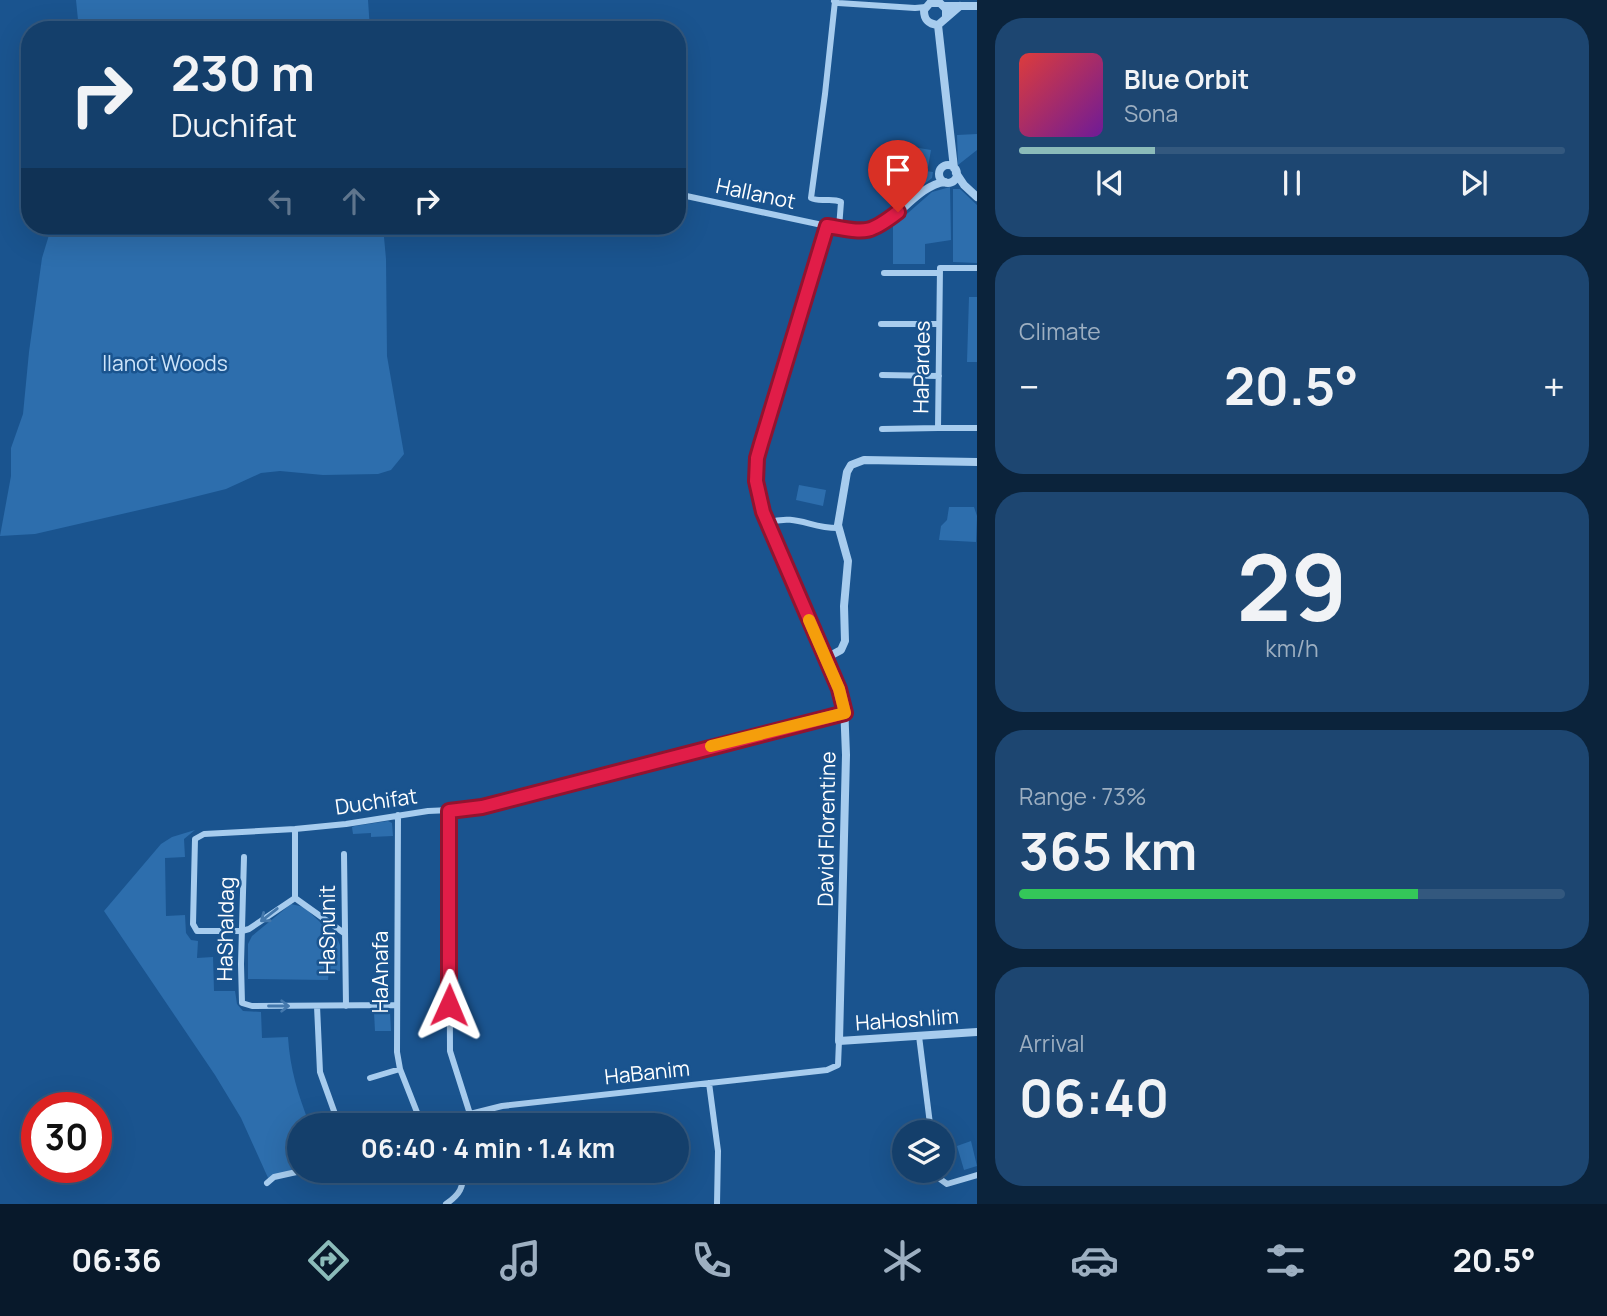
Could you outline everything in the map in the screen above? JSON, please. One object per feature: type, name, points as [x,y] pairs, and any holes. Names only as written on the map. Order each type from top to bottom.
[{"type":"street","points":[[839,228],[841,202],[835,199],[811,198],[825,94],[833,1],[925,11]]},
{"type":"street","points":[[925,11],[936,2],[944,6],[977,6]]},
{"type":"street","points":[[944,6],[946,17]]},
{"type":"street","points":[[925,11],[929,23],[937,24],[960,6]]},
{"type":"street","points":[[928,188],[955,178],[937,24]]},
{"type":"street","points":[[827,226],[864,232],[876,229],[928,188],[951,148]]},
{"type":"street","points":[[941,169],[955,170]]},
{"type":"street","points":[[941,169],[941,180],[967,189]]},
{"type":"street","points":[[955,170],[967,189],[976,197]]},
{"type":"street","name":"HaIlanot","points":[[686,196],[827,226]]},
{"type":"street","name":"David Florentine","points":[[827,226],[757,458],[756,481],[768,523],[839,689],[845,713],[839,1041]]},
{"type":"street","points":[[884,272],[977,268]]},
{"type":"street","name":"HaPardes","points":[[940,270],[938,428],[977,428]]},
{"type":"street","points":[[881,324],[940,324]]},
{"type":"street","points":[[882,375],[939,376]]},
{"type":"street","points":[[882,429],[938,428]]},
{"type":"street","points":[[826,659],[841,650],[845,641],[844,606],[848,561],[839,528],[847,472],[853,463],[864,460],[977,462]]},
{"type":"street","points":[[768,523],[788,518],[824,528],[839,528]]},
{"type":"street","name":"Duchifat","points":[[242,932],[201,932],[194,928],[195,839],[204,834],[295,829],[435,810],[482,807],[845,713]]},
{"type":"street","points":[[449,811],[450,1051],[470,1113]]},
{"type":"street","name":"HaAnafa","points":[[398,815],[397,1052],[400,1069],[417,1113]]},
{"type":"street","points":[[295,829],[295,898]]},
{"type":"street","name":"HaSnunit","points":[[344,854],[346,1006]]},
{"type":"street","name":"HaShaldag","points":[[244,857],[242,1003],[252,1006],[317,1006]]},
{"type":"street","points":[[242,932],[254,927],[295,898]]},
{"type":"street","points":[[295,898],[344,933]]},
{"type":"street","points":[[334,1113],[319,1066],[317,1006],[397,1005]]},
{"type":"street","name":"HaHoshlim","points":[[839,1041],[977,1032]]},
{"type":"street","points":[[919,1036],[930,1120]]},
{"type":"street","name":"HaBanim","points":[[474,1113],[502,1106],[831,1069],[838,1065],[839,1041]]},
{"type":"street","points":[[370,1077],[400,1069]]},
{"type":"street","points":[[709,1083],[718,1151],[717,1204]]},
{"type":"street","points":[[267,1183],[274,1177],[287,1174]]},
{"type":"street","points":[[955,1182],[977,1175]]},
{"type":"street","points":[[446,1204],[460,1192],[463,1183]]},
{"type":"green space","points":[[76,0],[368,0],[369,21],[78,21]]},
{"type":"green space","points":[[977,134],[977,150],[958,165],[957,135]]},
{"type":"green space","points":[[901,145],[931,150],[928,167],[898,162]]},
{"type":"green space","points":[[897,167],[933,172],[932,178],[898,205]]},
{"type":"green space","points":[[950,187],[951,240],[925,244],[925,264],[893,264],[893,226],[932,192]]},
{"type":"green space","points":[[953,189],[960,189],[977,205],[977,263],[953,262]]},
{"type":"green space","name":"Ilanot Woods","points":[[49,235],[384,235],[387,356],[404,454],[391,470],[378,474],[323,475],[280,471],[261,473],[226,489],[174,502],[35,534],[0,536],[11,476],[11,448],[23,414],[42,258]]},
{"type":"green space","points":[[969,297],[977,297],[977,362],[967,362]]},
{"type":"green space","points":[[799,485],[826,490],[823,506],[796,500]]},
{"type":"green space","points":[[949,507],[974,507],[977,516],[976,542],[939,540],[941,526],[947,520]]},
{"type":"green space","points":[[388,821],[392,823],[393,836],[353,834],[352,827]]},
{"type":"green space","points":[[195,830],[184,839],[185,857],[165,858],[166,916],[185,915],[186,933],[191,940],[198,941],[197,958],[213,957],[214,991],[235,991],[237,1004],[243,1011],[261,1012],[262,1038],[288,1037],[295,1082],[306,1113],[287,1113],[287,1177],[269,1180],[241,1118],[215,1075],[104,911],[161,844],[172,837]]},
{"type":"green space","points":[[291,904],[304,907],[337,938],[340,945],[340,971],[329,971],[328,980],[248,979],[248,944],[252,936]]},
{"type":"green space","points":[[374,1012],[390,1012],[391,1031],[375,1031]]},
{"type":"green space","points":[[971,1141],[977,1166],[964,1170],[957,1146]]},
{"type":"slow traffic","points":[[711,746],[845,713],[839,689],[809,620]]},
{"type":"route","points":[[449,1005],[449,811],[482,807],[845,713],[839,689],[763,512],[756,481],[757,458],[827,226],[864,232],[876,229],[898,212]]}]
